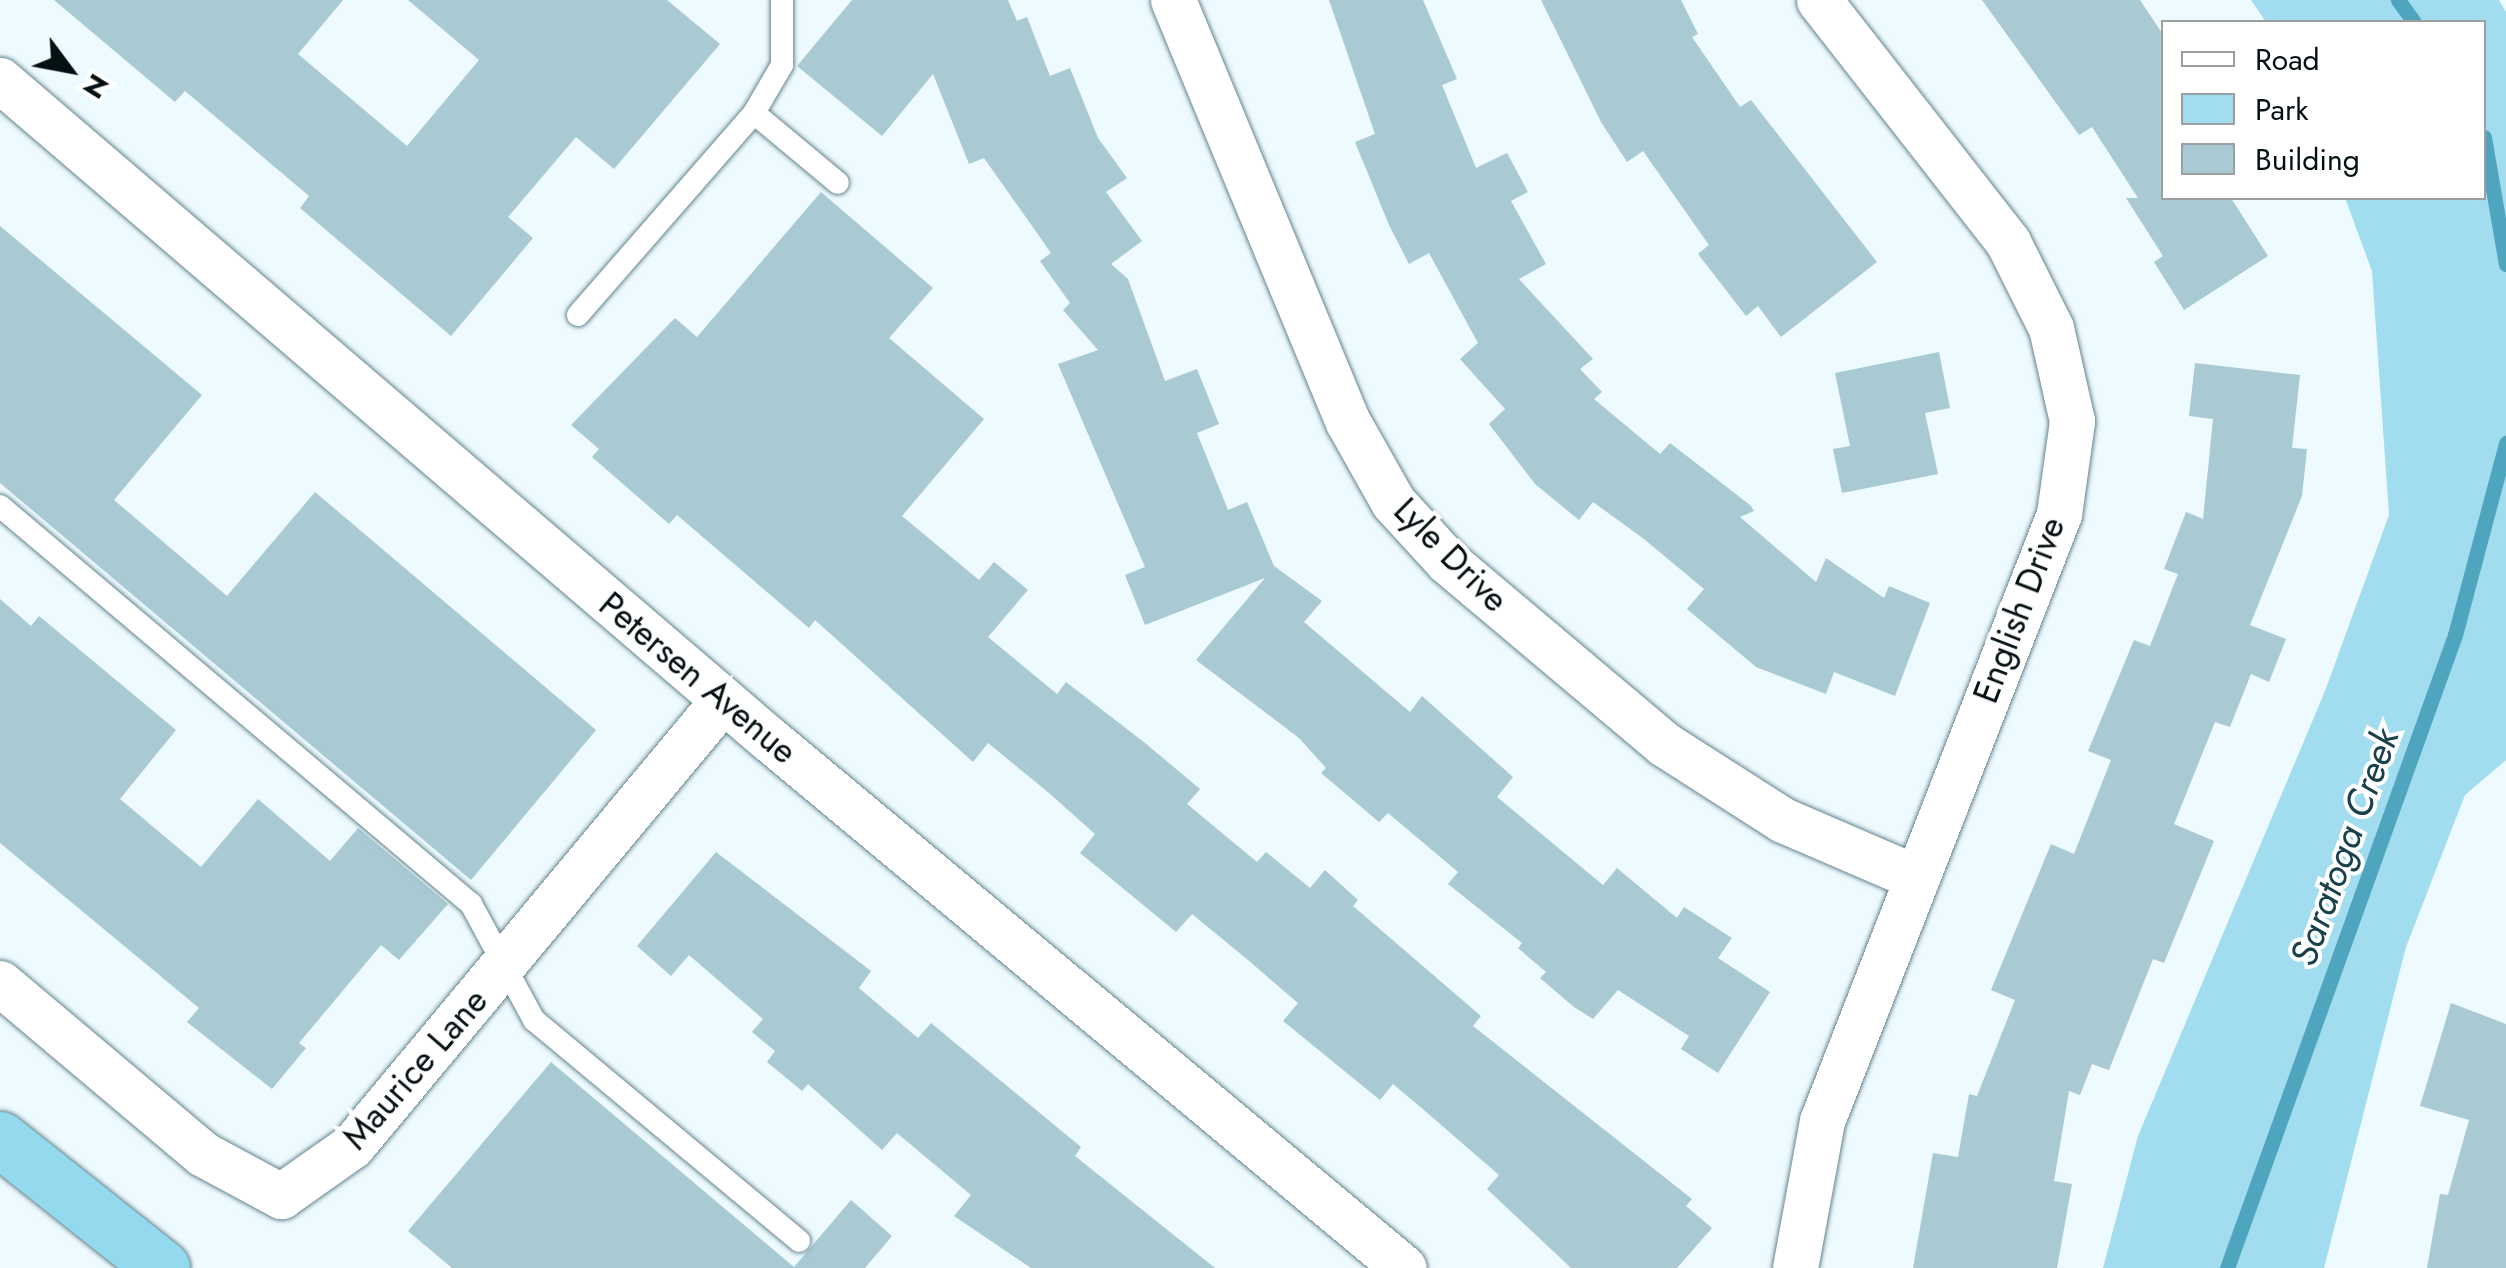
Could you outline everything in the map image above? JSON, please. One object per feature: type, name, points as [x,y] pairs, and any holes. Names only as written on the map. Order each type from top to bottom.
[{"type":"highway","points":[[13,1159],[162,1268]]},
{"type":"street","name":"Lyle Drive","points":[[1173,0],[1348,422],[1394,502],[1448,562],[1664,744],[1784,820],[1913,876]]},
{"type":"street","name":"English Drive","points":[[1795,1268],[1822,1121],[1913,876],[2059,514],[2072,421],[2051,328],[2008,242],[1819,0]]},
{"type":"street","name":"Petersen Avenue","points":[[0,80],[723,700],[1404,1268]]},
{"type":"street","name":"Maurice Lane","points":[[0,983],[203,1154],[282,1196],[352,1146],[723,700]]},
{"type":"lane","points":[[578,315],[754,112],[782,65],[782,0]]},
{"type":"lane","points":[[754,112],[838,184]]},
{"type":"lane","points":[[0,506],[471,904],[534,1020],[799,1241]]},
{"type":"green space","points":[[2251,0],[2499,0],[2506,12],[2506,760],[2465,795],[2406,947],[2324,1268],[2103,1268],[2138,1136],[2325,691],[2389,515],[2372,271],[2346,200],[2486,200],[2486,20],[2265,20]]},
{"type":"building","points":[[54,0],[343,0],[298,54],[407,146],[479,60],[408,0],[667,0],[720,44],[614,169],[576,137],[508,217],[533,238],[451,336],[300,208],[309,196],[185,91],[175,102]]},
{"type":"building","points":[[852,0],[1008,0],[1017,21],[1027,17],[1050,76],[1070,68],[1098,138],[1127,178],[1106,192],[1142,241],[1111,264],[1128,279],[1165,381],[1197,369],[1219,424],[1197,433],[1228,510],[1247,502],[1274,566],[1322,601],[1304,622],[1410,712],[1422,696],[1513,777],[1497,797],[1603,885],[1617,868],[1677,918],[1684,907],[1732,938],[1718,958],[1770,992],[1718,1073],[1681,1049],[1689,1036],[1618,990],[1593,1019],[1574,1007],[1540,978],[1546,972],[1518,948],[1522,943],[1448,884],[1458,872],[1388,813],[1379,822],[1321,773],[1326,768],[1299,738],[1196,660],[1265,578],[1145,625],[1125,575],[1145,567],[1058,364],[1098,350],[1063,310],[1070,303],[1040,261],[1051,253],[984,158],[969,164],[933,74],[882,136],[797,66]]},
{"type":"building","points":[[1329,0],[1423,0],[1457,79],[1442,85],[1476,168],[1507,153],[1528,192],[1511,201],[1546,264],[1519,279],[1593,359],[1580,369],[1602,392],[1594,399],[1660,454],[1670,443],[1750,505],[1754,511],[1740,517],[1816,582],[1826,558],[1884,598],[1889,586],[1930,603],[1895,696],[1834,672],[1826,694],[1756,667],[1687,609],[1704,589],[1644,539],[1593,502],[1579,520],[1535,484],[1489,424],[1505,409],[1460,359],[1478,343],[1429,253],[1409,264],[1389,225],[1355,142],[1375,134]]},
{"type":"building","points":[[1541,0],[1681,0],[1698,34],[1692,37],[1740,107],[1751,100],[1877,262],[1781,337],[1758,306],[1746,316],[1698,254],[1709,245],[1643,151],[1627,162],[1601,122]]},
{"type":"building","points":[[1982,0],[2140,0],[2161,32],[2161,200],[2232,200],[2268,256],[2184,310],[2154,262],[2163,256],[2126,198],[2138,198],[2092,127],[2079,135]]},
{"type":"building","points":[[821,192],[933,288],[889,338],[984,419],[902,516],[979,580],[994,562],[1028,590],[988,637],[1057,694],[1066,682],[1200,789],[1187,804],[1257,862],[1266,852],[1310,888],[1325,870],[1358,900],[1353,906],[1481,1016],[1473,1026],[1692,1199],[1686,1206],[1712,1228],[1677,1268],[1571,1268],[1487,1189],[1499,1175],[1425,1111],[1393,1084],[1380,1100],[1283,1021],[1298,1003],[1248,960],[1192,914],[1176,932],[1080,853],[1095,834],[1049,793],[988,743],[973,762],[815,620],[809,628],[677,515],[669,524],[592,457],[599,449],[571,425],[675,318],[697,337]]},
{"type":"building","points":[[0,226],[202,395],[114,500],[227,596],[315,492],[596,730],[471,880],[0,483]]},
{"type":"building","points":[[1939,352],[1950,408],[1925,413],[1938,474],[1842,493],[1833,449],[1850,446],[1835,373]]},
{"type":"building","points":[[2195,363],[2300,375],[2292,448],[2307,449],[2302,496],[2250,625],[2286,639],[2269,682],[2251,674],[2230,727],[2215,722],[2174,824],[2214,841],[2164,963],[2153,959],[2109,1070],[2092,1064],[2080,1095],[2069,1091],[2054,1181],[2072,1184],[2057,1268],[1913,1268],[1933,1153],[1958,1157],[1969,1094],[1977,1096],[2015,1000],[1991,990],[2051,844],[2074,854],[2111,760],[2088,751],[2134,640],[2150,646],[2178,574],[2164,569],[2186,512],[2203,519],[2213,419],[2189,416]]},
{"type":"building","points":[[0,599],[31,626],[39,616],[176,730],[120,799],[201,867],[258,799],[330,861],[358,828],[448,904],[399,960],[381,945],[299,1043],[306,1048],[272,1089],[187,1022],[199,1008],[0,843]]},
{"type":"building","points":[[716,852],[871,971],[859,988],[918,1038],[931,1023],[1081,1147],[1075,1156],[1215,1268],[1031,1268],[954,1216],[971,1195],[897,1133],[882,1150],[808,1084],[802,1091],[767,1062],[775,1051],[752,1032],[763,1019],[689,955],[671,976],[637,946]]},
{"type":"building","points":[[2451,1003],[2506,1024],[2506,1268],[2427,1268],[2440,1194],[2448,1195],[2469,1120],[2420,1106]]},
{"type":"building","points":[[551,1062],[794,1267],[851,1200],[892,1236],[865,1268],[452,1268],[408,1231]]},
{"type":"waterway","name":"Saratoga Creek","points":[[2398,0],[2413,20]]},
{"type":"waterway","name":"Saratoga Creek","points":[[2486,149],[2506,264]]},
{"type":"waterway","name":"Saratoga Creek","points":[[2227,1268],[2455,635],[2506,443]]}]
